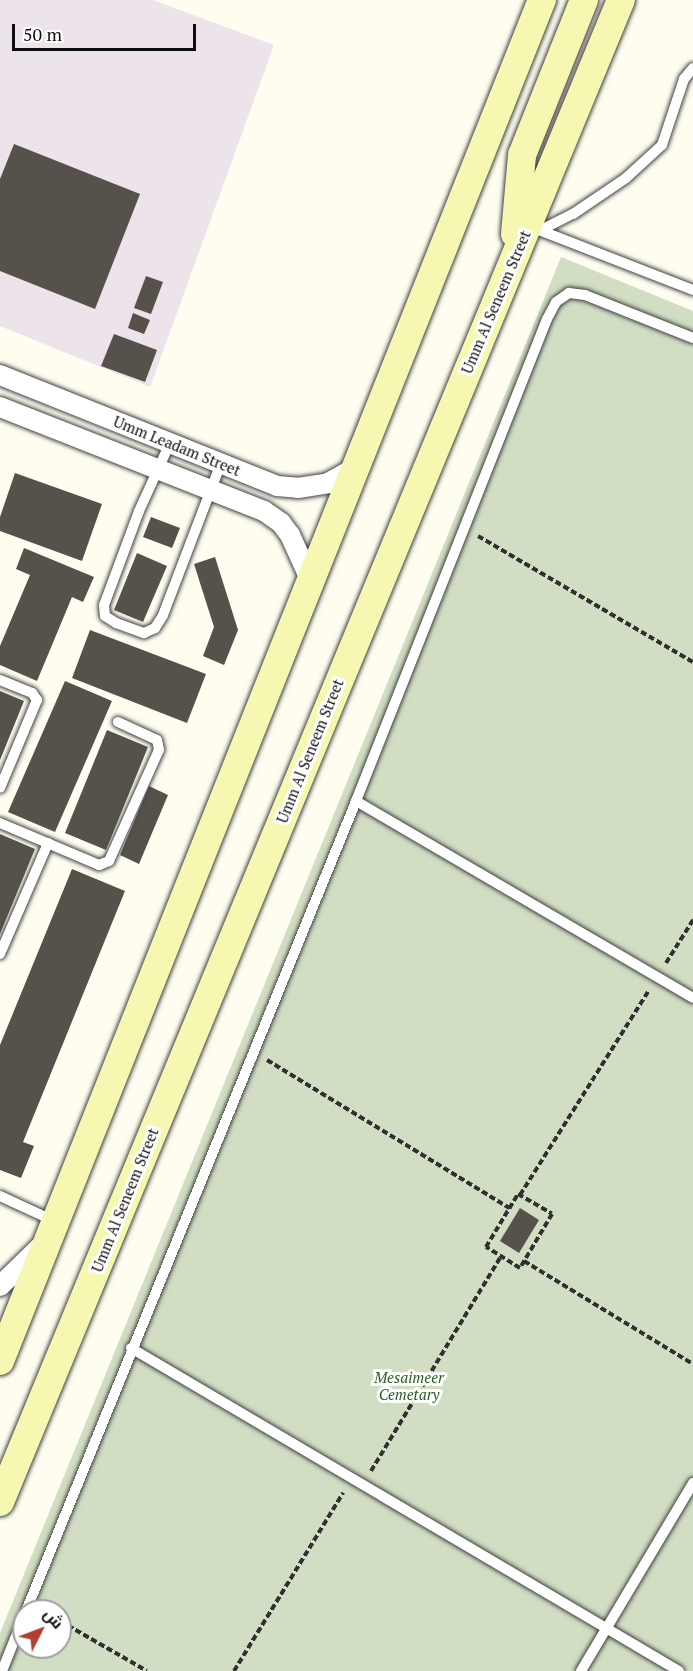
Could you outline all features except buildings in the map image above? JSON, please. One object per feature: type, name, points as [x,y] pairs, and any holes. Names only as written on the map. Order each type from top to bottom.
[{"type":"main road","points":[[0,1360],[542,0]]},
{"type":"main road","points":[[513,260],[522,155],[584,0]]},
{"type":"main road","name":"Umm Al Seneem Street","points":[[0,1502],[513,260],[534,228],[621,0]]},
{"type":"street","name":"Umm Leadam Street","points":[[0,375],[277,486],[298,488],[328,483],[355,468]]},
{"type":"street","name":"Umm Leadam Street","points":[[0,406],[264,511],[281,523],[299,551],[311,581]]},
{"type":"street","points":[[0,1286],[14,1275],[51,1230]]},
{"type":"lane","points":[[534,228],[573,214],[626,178],[662,145],[684,79],[693,68]]},
{"type":"lane","points":[[534,228],[693,290]]},
{"type":"lane","points":[[31,1599],[131,1348],[356,801],[556,302],[569,293],[585,295],[693,338]]},
{"type":"lane","points":[[170,443],[139,512],[104,605],[105,616],[116,623],[144,633],[155,628],[163,615],[221,463]]},
{"type":"lane","points":[[0,680],[33,693],[36,700],[0,788]]},
{"type":"lane","points":[[0,823],[99,865],[110,861],[159,744],[152,736],[118,723]]},
{"type":"lane","points":[[356,801],[693,998]]},
{"type":"lane","points":[[0,954],[48,843]]},
{"type":"lane","points":[[0,1196],[51,1230]]},
{"type":"lane","points":[[131,1348],[678,1671]]},
{"type":"lane","points":[[581,1671],[693,1483]]},
{"type":"lane","points":[[2,1671],[12,1646]]},
{"type":"path","points":[[464,528],[693,662]]},
{"type":"path","points":[[520,1195],[552,1214],[520,1268],[486,1247],[693,920]]},
{"type":"path","points":[[253,1052],[509,1208]]},
{"type":"path","points":[[362,1484],[501,1256]]},
{"type":"path","points":[[524,1261],[693,1364]]},
{"type":"path","points":[[234,1671],[352,1478]]},
{"type":"path","points":[[72,1628],[147,1671]]},
{"type":"shaded area","points":[[0,0],[153,0],[274,45],[150,387],[0,326]]},
{"type":"green space","name":"Mesaimeer Cemetary","points":[[561,257],[693,311],[693,1671],[0,1671],[0,1633],[12,1604],[12,1659],[72,1659],[72,1599],[14,1599]]}]
